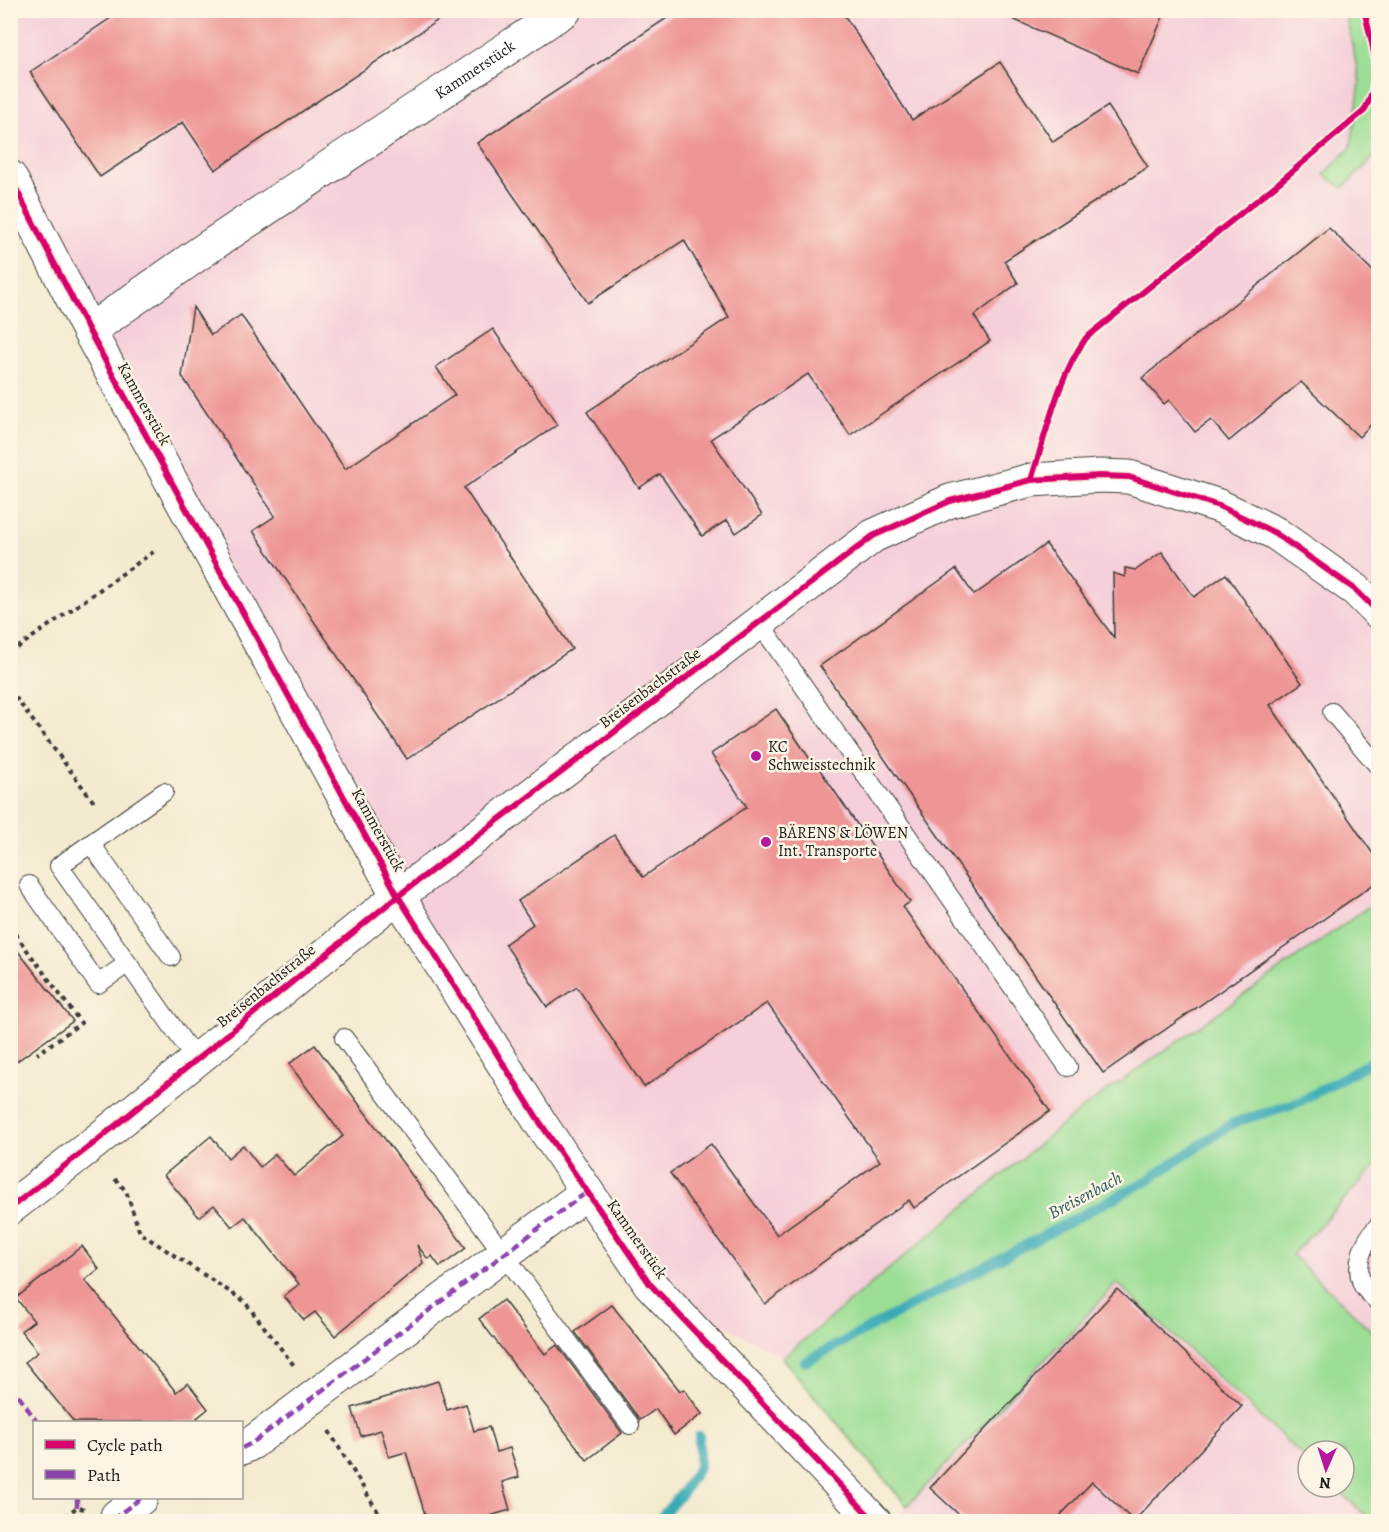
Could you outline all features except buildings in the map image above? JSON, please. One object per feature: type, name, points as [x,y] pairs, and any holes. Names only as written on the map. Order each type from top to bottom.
[{"type":"street","name":"Kammerstück","points":[[89,330],[555,13]]},
{"type":"street","name":"Kammerstück","points":[[10,177],[89,330],[398,896],[541,1124],[650,1284],[875,1521]]},
{"type":"street","name":"Breisenbachstraße","points":[[10,1208],[398,896],[873,536],[912,517],[950,501],[1031,480],[1100,476],[1129,477],[1219,506],[1275,533],[1356,590],[1378,612]]},
{"type":"street","points":[[243,1448],[587,1192]]},
{"type":"street","points":[[120,1521],[117,1516],[138,1499]]},
{"type":"lane","points":[[759,622],[1068,1067]]},
{"type":"lane","points":[[1332,712],[1378,766]]},
{"type":"lane","points":[[164,792],[59,866],[196,1060]]},
{"type":"lane","points":[[91,844],[171,957]]},
{"type":"lane","points":[[29,885],[98,984],[127,964]]},
{"type":"lane","points":[[344,1038],[630,1425]]},
{"type":"lane","points":[[1378,1226],[1368,1237],[1365,1245],[1360,1259],[1360,1274],[1366,1290],[1378,1302]]},
{"type":"path","points":[[10,653],[156,550]]},
{"type":"path","points":[[10,690],[113,828]]},
{"type":"path","points":[[10,927],[81,1023],[37,1054]]},
{"type":"path","points":[[115,1179],[126,1191],[140,1233],[244,1301],[314,1397],[384,1521]]},
{"type":"shaded area","points":[[11,11],[1378,11],[1378,900],[1079,1111],[782,1357],[650,1284],[541,1124],[11,177]]},
{"type":"shaded area","points":[[1378,1163],[1378,1337],[1291,1255]]},
{"type":"shaded area","points":[[1117,1284],[1296,1452],[1296,1499],[1347,1499],[1371,1521],[908,1522],[900,1514]]},
{"type":"green space","points":[[1345,11],[1378,11],[1378,153],[1343,188],[1324,175],[1351,147],[1360,82]]},
{"type":"green space","points":[[1378,900],[1378,1163],[1292,1255],[1378,1337],[1378,1521],[1372,1521],[1348,1499],[1356,1499],[1356,1439],[1296,1439],[1296,1450],[1117,1283],[907,1506],[782,1358],[1079,1111]]},
{"type":"waterway","name":"Breisenbach","points":[[805,1362],[1148,1180],[1233,1123],[1299,1102],[1378,1058]]},
{"type":"waterway","name":"Breisenbach","points":[[657,1522],[682,1493],[699,1467],[699,1436]]},
{"type":"marked path","points":[[243,1448],[587,1192]]},
{"type":"marked path","points":[[10,1384],[36,1421]]},
{"type":"marked path","points":[[77,1499],[77,1507]]},
{"type":"marked path","points":[[120,1522],[117,1516],[140,1499]]},
{"type":"cycle path","points":[[1031,480],[1060,388],[1086,338],[1364,111],[1376,73],[1364,10]]},
{"type":"cycle path","points":[[10,177],[89,331],[398,896],[541,1124],[650,1284],[875,1522]]},
{"type":"cycle path","points":[[10,1208],[94,1143],[398,896],[873,536],[950,501],[1031,480],[1100,476],[1129,477],[1219,506],[1275,533],[1356,590],[1378,612]]},
{"type":"place","name":"KC Schweisstechnik","points":[[756,756]]},
{"type":"place","name":"BÄRENS & LÖWEN Int. Transporte","points":[[766,842]]}]
